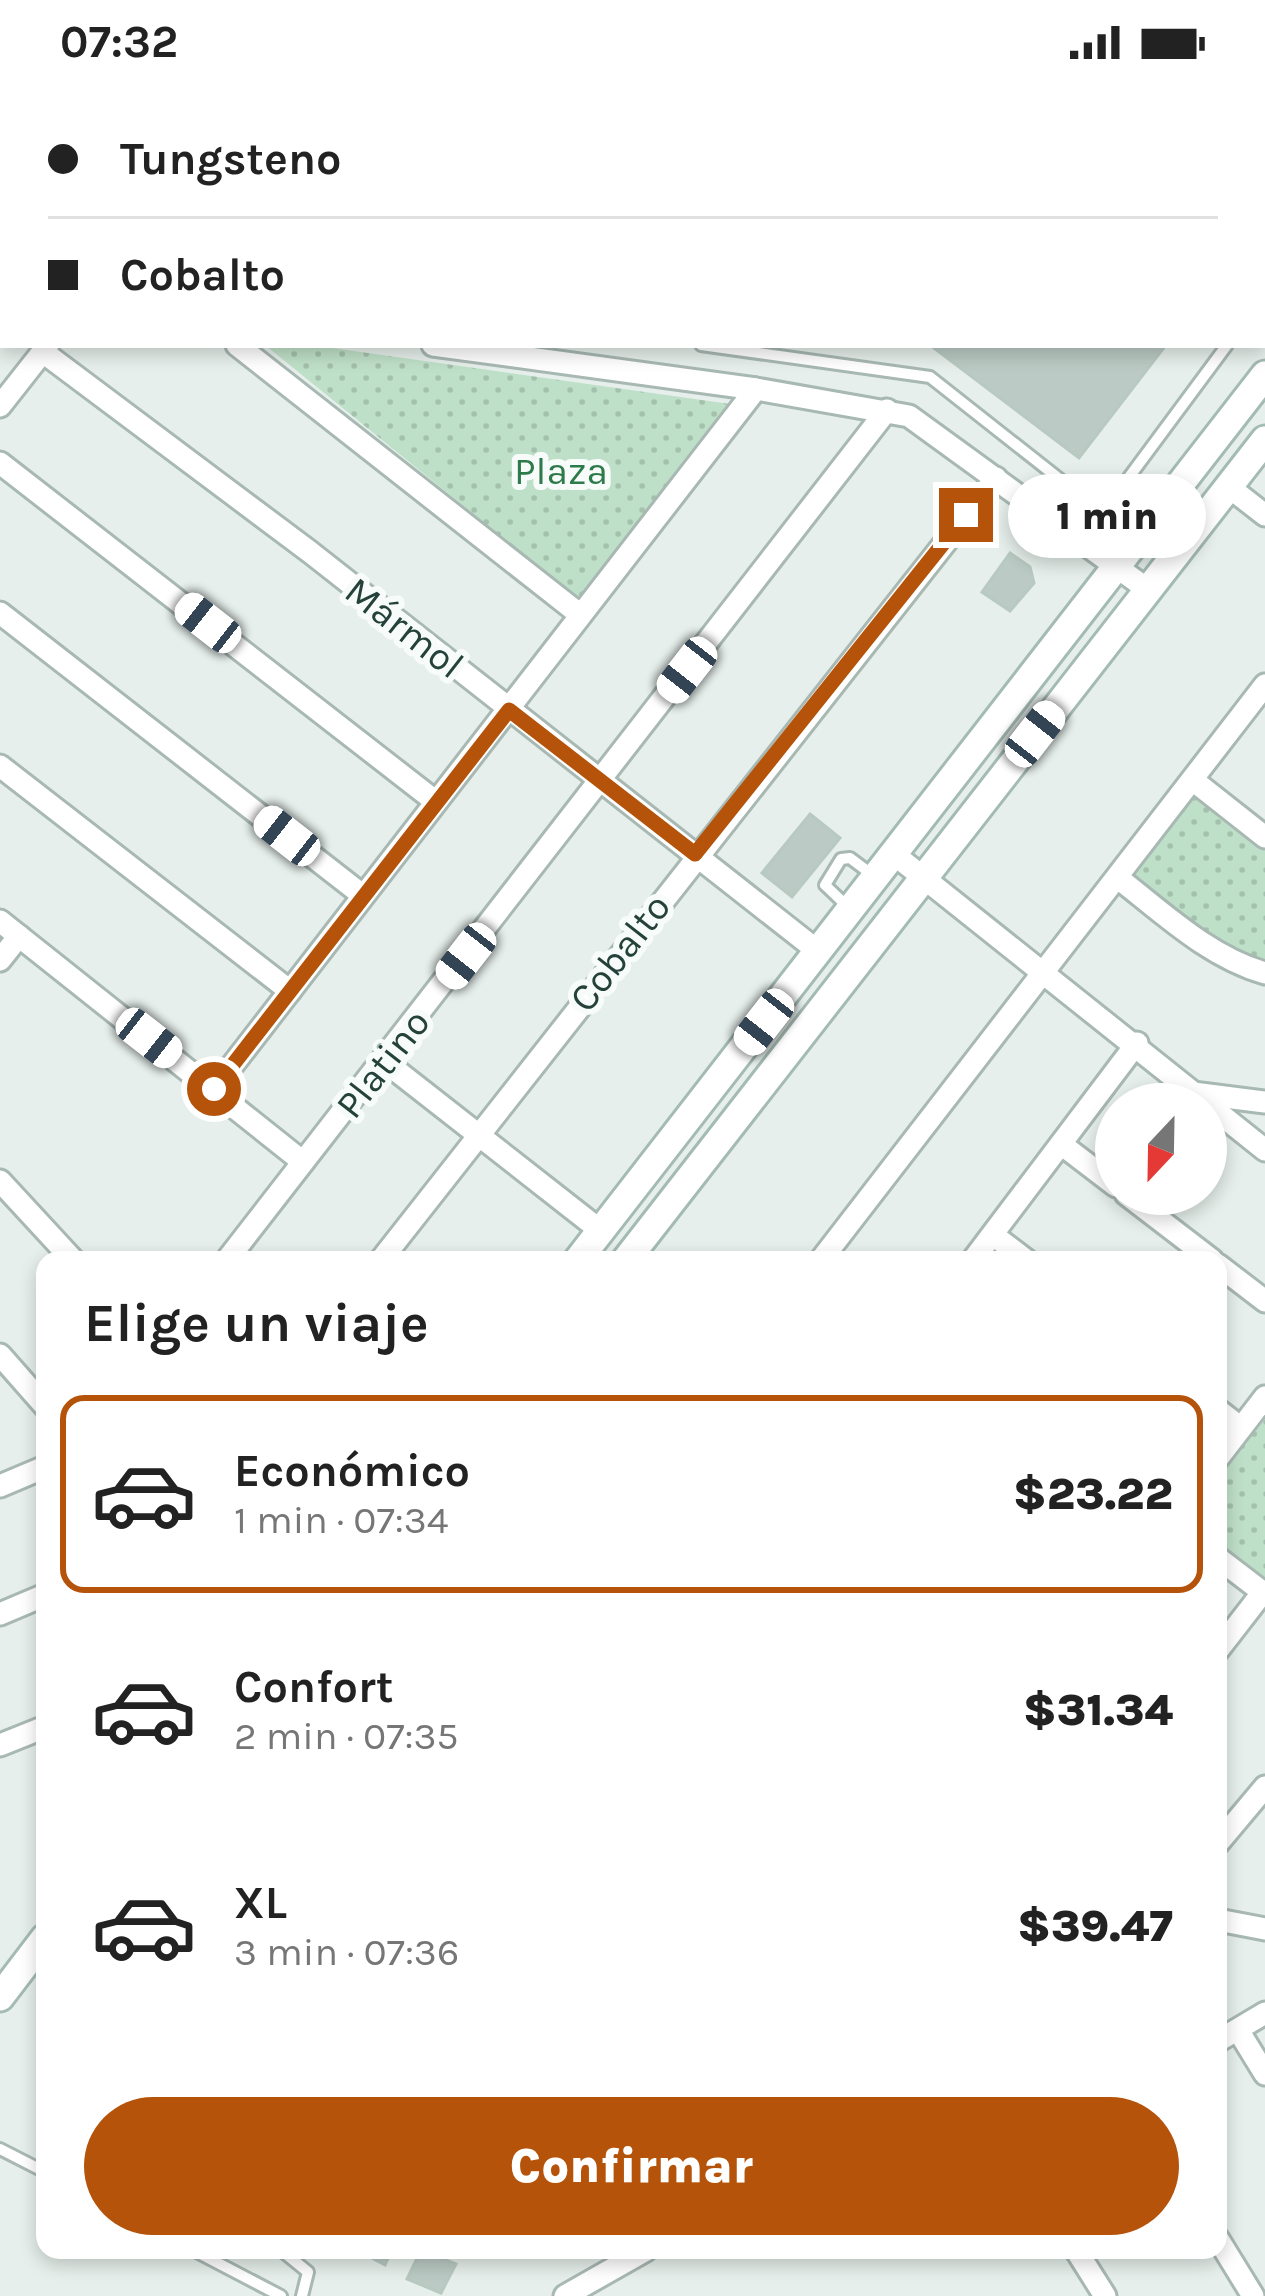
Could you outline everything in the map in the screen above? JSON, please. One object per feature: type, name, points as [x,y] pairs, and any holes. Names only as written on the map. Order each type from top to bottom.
[{"type":"street","points":[[241,348],[578,614]]},
{"type":"street","points":[[456,348],[756,389],[909,416],[1147,589]]},
{"type":"street","points":[[0,406],[45,349]]},
{"type":"street","name":"Mármol","points":[[45,349],[819,952]]},
{"type":"street","points":[[585,1251],[1265,375]]},
{"type":"street","points":[[214,1089],[756,389]]},
{"type":"street","name":"Platino","points":[[234,1251],[887,410]]},
{"type":"street","points":[[635,1251],[1265,440]]},
{"type":"street","points":[[0,463],[435,801]]},
{"type":"street","name":"Cobalto","points":[[388,1251],[695,854],[996,478]]},
{"type":"street","points":[[1229,487],[1265,514]]},
{"type":"street","points":[[0,613],[361,894]]},
{"type":"street","points":[[827,1251],[1265,685]]},
{"type":"street","points":[[0,766],[290,991]]},
{"type":"street","points":[[1193,781],[1265,837]]},
{"type":"street","points":[[895,855],[1137,1043],[1181,1083]]},
{"type":"street","points":[[1118,878],[1197,939],[1242,967],[1265,974]]},
{"type":"street","points":[[0,921],[303,1162]]},
{"type":"street","points":[[0,960],[19,936]]},
{"type":"street","points":[[981,1251],[1137,1043]]},
{"type":"street","points":[[384,1061],[601,1231]]},
{"type":"street","points":[[1227,1097],[1265,1102]]},
{"type":"street","points":[[1227,1120],[1265,1150]]},
{"type":"street","points":[[1061,1144],[1095,1170]]},
{"type":"street","points":[[0,1181],[65,1251]]},
{"type":"street","points":[[1153,1215],[1201,1251]]},
{"type":"street","points":[[993,1235],[1014,1251]]},
{"type":"street","points":[[1227,1271],[1265,1301]]},
{"type":"street","points":[[0,1355],[36,1396]]},
{"type":"street","points":[[1227,1446],[1265,1397]]},
{"type":"street","points":[[1227,1417],[1241,1428]]},
{"type":"street","points":[[0,1486],[36,1471]]},
{"type":"street","points":[[1227,1565],[1264,1593],[1227,1639]]},
{"type":"street","points":[[0,1614],[36,1599]]},
{"type":"street","points":[[0,1745],[36,1731]]},
{"type":"street","points":[[1227,1832],[1265,1787]]},
{"type":"street","points":[[1227,1922],[1265,1929]]},
{"type":"street","points":[[0,1997],[36,1950]]},
{"type":"street","points":[[1265,2013],[1228,2036],[1265,2074]]},
{"type":"street","points":[[1227,2254],[1253,2296]]},
{"type":"street","points":[[565,2296],[630,2259]]},
{"type":"street","points":[[1082,2259],[1105,2296]]},
{"type":"lane","points":[[724,348],[930,377],[1076,493],[1097,501],[1121,488],[1225,348]]},
{"type":"lane","points":[[834,362],[836,348]]},
{"type":"lane","points":[[852,910],[825,885],[841,859],[850,858],[876,878]]},
{"type":"lane","points":[[0,2150],[36,2168]]},
{"type":"lane","points":[[211,2259],[281,2296]]},
{"type":"lane","points":[[292,2259],[308,2272],[302,2296]]},
{"type":"green space","name":"Plaza","points":[[269,348],[332,348],[730,404],[578,599]]},
{"type":"green space","points":[[1194,781],[1265,837],[1265,973],[1118,878]]},
{"type":"green space","points":[[1265,1419],[1265,1585],[1227,1556],[1227,1467]]},
{"type":"building","points":[[934,348],[1164,348],[1079,458]]},
{"type":"building","points":[[1010,553],[1030,567],[1034,583],[1010,611],[982,592]]},
{"type":"building","points":[[810,814],[840,838],[792,897],[762,873]]},
{"type":"building","points":[[417,2259],[456,2264],[441,2293],[407,2279]]},
{"type":"route","points":[[214,1089],[361,894],[509,710],[695,854],[966,515]]}]
